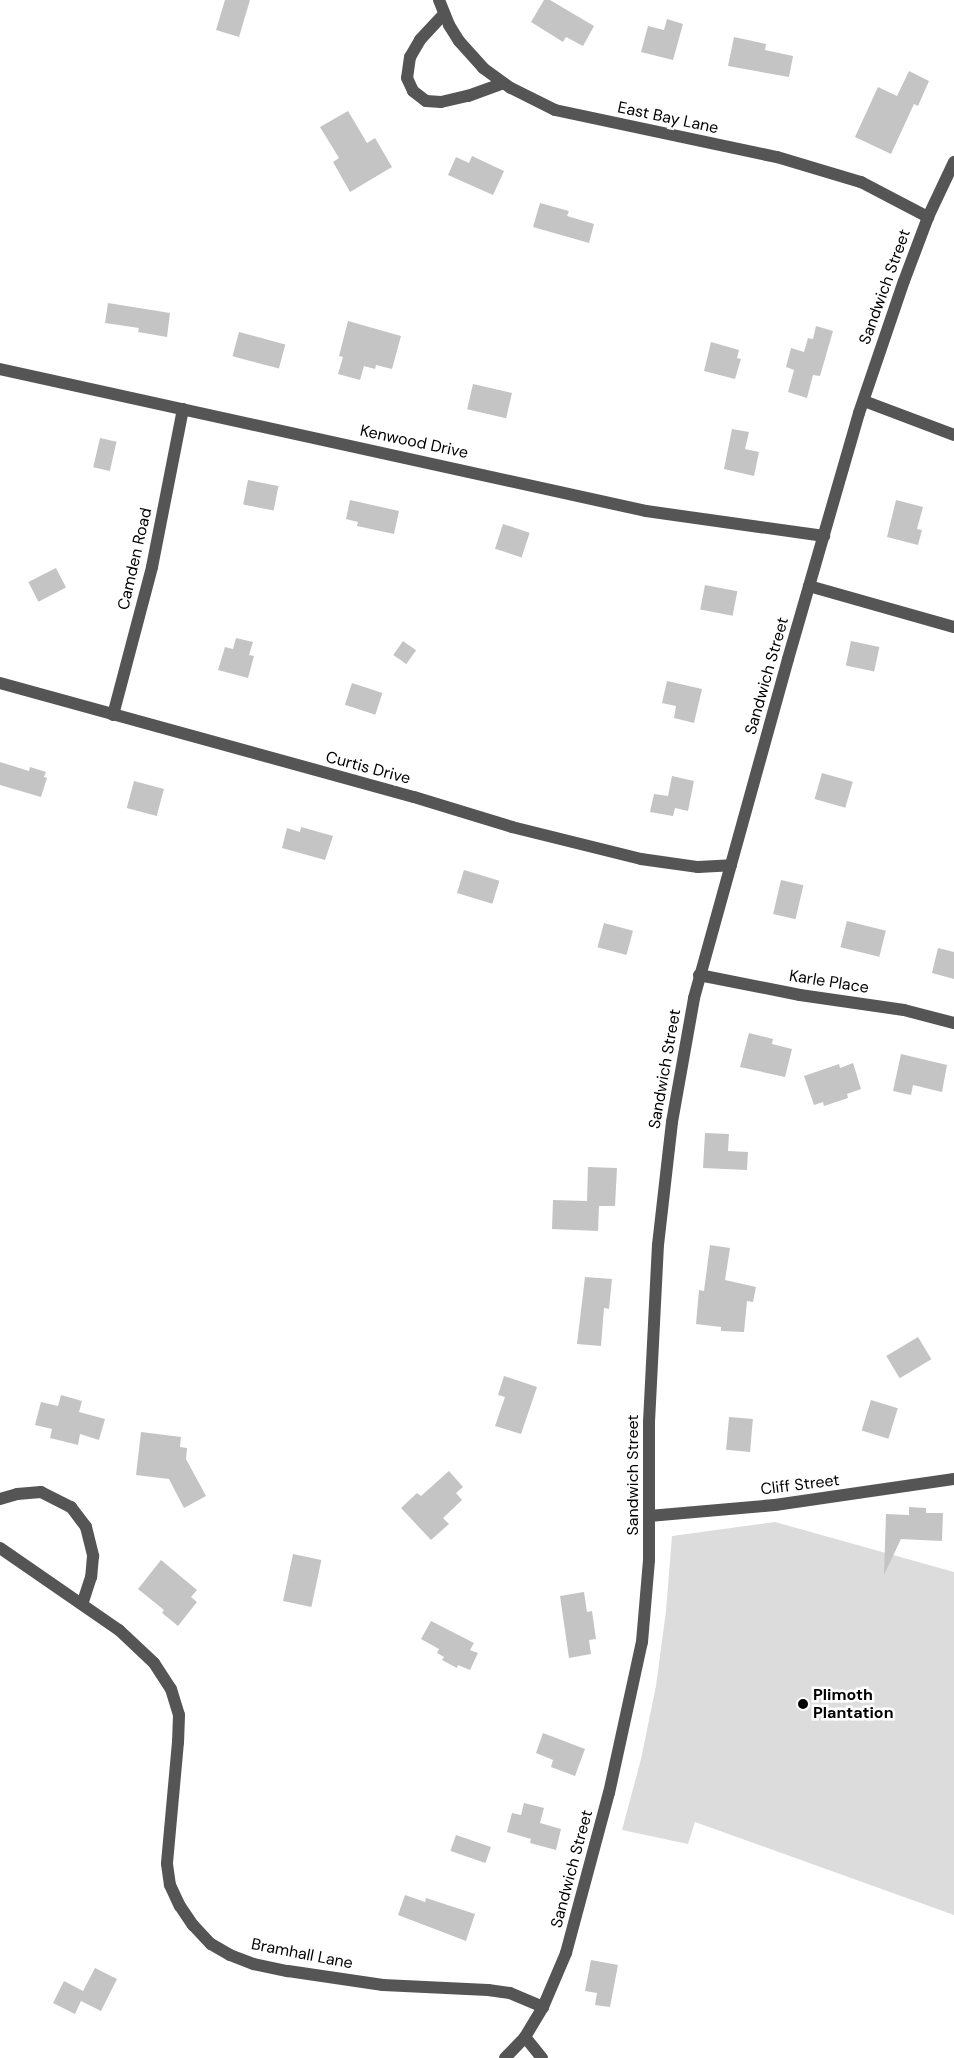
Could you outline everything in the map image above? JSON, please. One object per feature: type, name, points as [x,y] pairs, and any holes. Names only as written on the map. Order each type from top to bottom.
[{"type":"street","name":"East Bay Lane","points":[[440,0],[444,14],[459,41],[471,56],[503,83],[555,110],[777,157],[861,182],[928,217]]},
{"type":"street","points":[[444,14],[420,40],[410,57],[407,78],[413,91],[426,101],[441,102],[468,96],[503,83]]},
{"type":"street","name":"Sandwich Street","points":[[505,2058],[525,2037],[542,2007],[561,1966],[583,1895],[629,1705],[644,1624],[650,1516],[651,1357],[658,1245],[675,1103],[699,974],[809,586],[864,401],[892,313],[928,217],[954,162]]},
{"type":"street","name":"Kenwood Drive","points":[[0,369],[646,511],[824,536]]},
{"type":"street","points":[[864,401],[954,435]]},
{"type":"street","name":"Camden Road","points":[[113,715],[152,567],[183,409]]},
{"type":"street","points":[[809,586],[954,627]]},
{"type":"street","name":"Curtis Drive","points":[[0,683],[414,797],[512,827],[641,859],[698,867],[731,864]]},
{"type":"street","name":"Karle Place","points":[[699,974],[800,994],[904,1010],[954,1023]]},
{"type":"street","name":"Cliff Street","points":[[650,1516],[775,1506],[954,1479]]},
{"type":"street","points":[[0,1499],[17,1494],[41,1492],[71,1506],[86,1527],[92,1556],[91,1577],[82,1604]]},
{"type":"street","name":"Bramhall Lane","points":[[0,1548],[119,1630],[154,1663],[171,1689],[179,1714],[167,1864],[170,1885],[180,1906],[193,1925],[211,1944],[230,1955],[254,1964],[288,1971],[383,1985],[488,1990],[510,1993],[542,2007]]},
{"type":"street","points":[[525,2037],[542,2058]]},
{"type":"shaded area","name":"Plimoth Plantation","points":[[775,1522],[954,1572],[954,1915],[695,1822],[688,1844],[622,1830],[641,1759],[656,1686],[666,1611],[672,1536]]},
{"type":"building","points":[[225,0],[250,0],[239,37],[216,30]]},
{"type":"building","points":[[544,0],[550,0],[594,26],[583,46],[566,37],[563,42],[531,22]]},
{"type":"building","points":[[667,19],[683,24],[673,60],[641,52],[648,26],[664,30]]},
{"type":"building","points":[[734,37],[766,44],[765,50],[793,56],[789,77],[728,66]]},
{"type":"building","points":[[909,71],[929,81],[918,106],[914,104],[891,154],[855,137],[878,87],[897,96]]},
{"type":"building","points":[[348,111],[367,143],[375,138],[392,167],[350,192],[333,162],[339,158],[320,127]]},
{"type":"building","points":[[472,156],[504,171],[493,195],[448,175],[456,157],[469,163]]},
{"type":"building","points":[[540,203],[569,211],[567,216],[594,224],[589,243],[533,227]]},
{"type":"building","points":[[108,303],[170,313],[167,337],[138,332],[139,328],[105,323]]},
{"type":"building","points":[[348,321],[401,336],[392,369],[376,365],[375,369],[364,366],[360,380],[338,374],[343,357],[339,356]]},
{"type":"building","points":[[816,326],[833,331],[820,376],[813,375],[807,398],[788,392],[794,370],[786,367],[791,348],[804,352],[808,338],[813,339]]},
{"type":"building","points":[[239,332],[285,344],[279,369],[233,356]]},
{"type":"building","points":[[711,342],[739,350],[737,358],[741,359],[735,379],[704,371]]},
{"type":"building","points":[[473,384],[512,393],[506,418],[467,409]]},
{"type":"building","points":[[732,429],[749,432],[745,449],[759,452],[754,476],[724,469]]},
{"type":"building","points":[[100,438],[117,442],[110,471],[93,467]]},
{"type":"building","points":[[248,480],[278,486],[274,510],[243,505]]},
{"type":"building","points":[[350,500],[399,511],[394,534],[357,526],[358,522],[346,519]]},
{"type":"building","points":[[896,500],[923,507],[917,529],[922,530],[918,545],[887,537]]},
{"type":"building","points":[[503,524],[530,533],[522,557],[495,549]]},
{"type":"building","points":[[56,568],[66,588],[38,602],[28,582]]},
{"type":"building","points":[[705,585],[737,591],[733,616],[700,610]]},
{"type":"building","points":[[236,638],[253,642],[249,655],[254,656],[248,678],[218,670],[225,647],[233,649]]},
{"type":"building","points":[[403,641],[416,650],[406,664],[393,655]]},
{"type":"building","points":[[851,641],[879,647],[874,671],[846,665]]},
{"type":"building","points":[[667,681],[702,689],[694,723],[674,718],[676,706],[662,703]]},
{"type":"building","points":[[352,683],[382,693],[375,715],[345,705]]},
{"type":"building","points":[[0,762],[29,771],[30,767],[46,772],[44,777],[47,778],[41,797],[0,785]]},
{"type":"building","points":[[822,773],[853,782],[845,808],[815,799]]},
{"type":"building","points":[[672,776],[694,781],[688,811],[675,808],[673,816],[650,812],[654,794],[668,796]]},
{"type":"building","points":[[134,781],[164,789],[157,816],[127,808]]},
{"type":"building","points":[[301,827],[333,836],[325,860],[282,848],[287,828],[300,832]]},
{"type":"building","points":[[464,870],[499,881],[492,904],[457,893]]},
{"type":"building","points":[[781,880],[803,885],[796,919],[773,914]]},
{"type":"building","points":[[847,921],[886,931],[879,957],[840,947]]},
{"type":"building","points":[[604,923],[633,931],[627,955],[598,947]]},
{"type":"building","points":[[938,948],[954,952],[954,979],[932,973]]},
{"type":"building","points":[[749,1033],[773,1039],[772,1044],[792,1049],[785,1077],[740,1067]]},
{"type":"building","points":[[901,1054],[947,1065],[942,1092],[913,1085],[911,1095],[893,1091]]},
{"type":"building","points":[[853,1063],[861,1089],[847,1094],[848,1098],[824,1106],[823,1102],[814,1105],[804,1076],[839,1064],[840,1068]]},
{"type":"building","points":[[705,1133],[729,1134],[728,1151],[748,1152],[747,1170],[703,1168]]},
{"type":"building","points":[[588,1167],[617,1168],[615,1206],[599,1206],[598,1231],[552,1229],[553,1200],[587,1201]]},
{"type":"building","points":[[710,1245],[730,1248],[725,1280],[756,1287],[753,1302],[747,1301],[744,1332],[721,1331],[721,1327],[696,1324],[699,1290],[704,1291]]},
{"type":"building","points":[[585,1277],[612,1279],[609,1309],[604,1308],[601,1346],[577,1344]]},
{"type":"building","points":[[918,1337],[931,1359],[900,1378],[886,1356]]},
{"type":"building","points":[[504,1376],[537,1387],[521,1434],[495,1426],[505,1397],[498,1395]]},
{"type":"building","points":[[61,1395],[82,1401],[79,1412],[105,1419],[99,1440],[80,1434],[78,1445],[50,1438],[52,1429],[35,1425],[41,1402],[58,1406]]},
{"type":"building","points":[[871,1400],[898,1408],[888,1439],[862,1431]]},
{"type":"building","points":[[729,1417],[753,1419],[750,1452],[726,1450]]},
{"type":"building","points":[[141,1432],[181,1437],[180,1447],[187,1448],[186,1459],[206,1496],[184,1508],[169,1479],[136,1475]]},
{"type":"building","points":[[449,1471],[463,1487],[456,1493],[462,1500],[443,1518],[449,1524],[431,1540],[401,1508],[417,1493],[421,1496]]},
{"type":"building","points":[[909,1507],[926,1508],[926,1513],[943,1513],[942,1541],[901,1539],[884,1575],[886,1514],[909,1515]]},
{"type":"building","points":[[293,1554],[321,1560],[311,1607],[283,1601]]},
{"type":"building","points":[[161,1560],[197,1590],[191,1597],[197,1602],[178,1626],[162,1613],[164,1610],[138,1589]]},
{"type":"building","points":[[584,1592],[587,1612],[592,1611],[596,1639],[589,1640],[591,1654],[569,1658],[560,1596]]},
{"type":"building","points":[[431,1621],[474,1643],[470,1650],[478,1653],[470,1670],[458,1665],[457,1668],[442,1660],[444,1657],[437,1653],[439,1649],[421,1639]]},
{"type":"building","points":[[543,1733],[585,1749],[575,1776],[551,1767],[553,1760],[536,1753]]},
{"type":"building","points":[[524,1803],[544,1808],[540,1823],[561,1829],[556,1850],[530,1843],[531,1839],[507,1832],[512,1813],[521,1815]]},
{"type":"building","points":[[456,1835],[491,1847],[485,1863],[450,1851]]},
{"type":"building","points":[[405,1895],[425,1902],[426,1898],[475,1914],[466,1941],[398,1915]]},
{"type":"building","points":[[591,1960],[618,1965],[610,2007],[595,2005],[597,1993],[585,1991]]},
{"type":"building","points":[[95,1968],[117,1979],[101,2011],[81,2001],[75,2014],[53,2003],[64,1981],[83,1991]]},
{"type":"place","name":"Plimoth Plantation","points":[[803,1704]]}]
